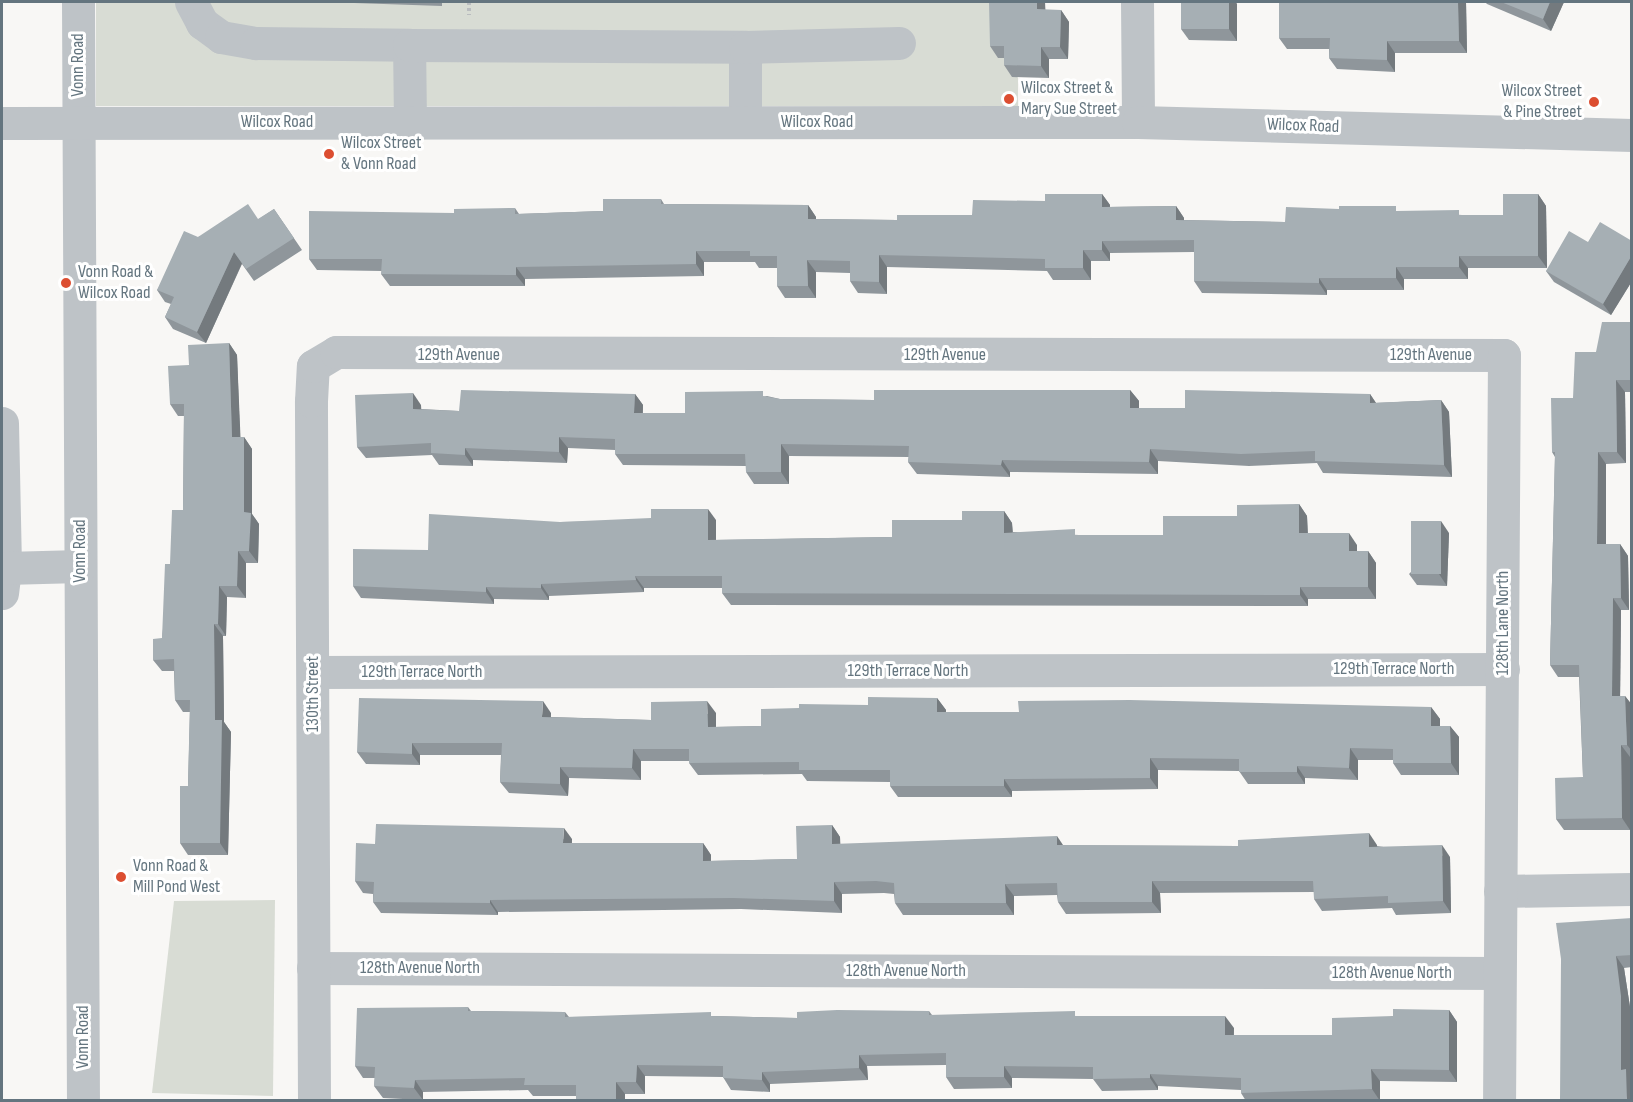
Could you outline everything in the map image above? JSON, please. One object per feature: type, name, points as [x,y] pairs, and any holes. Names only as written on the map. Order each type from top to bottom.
[{"type":"street","name":"Vonn Road","points":[[78,2],[83,1101]]},
{"type":"street","points":[[191,2],[202,23],[221,37],[256,43],[745,47],[899,43]]},
{"type":"street","points":[[1137,2],[1138,122]]},
{"type":"street","points":[[409,45],[410,122]]},
{"type":"street","points":[[745,47],[745,122]]},
{"type":"street","name":"Wilcox Road","points":[[2,123],[1138,122],[1632,135]]},
{"type":"street","name":"130th Street","points":[[314,1101],[313,366],[336,352],[387,355]]},
{"type":"street","name":"129th Avenue","points":[[387,355],[1504,356]]},
{"type":"street","name":"128th Lane North","points":[[1499,1101],[1504,356]]},
{"type":"street","points":[[2,423],[3,581],[80,566]]},
{"type":"street","name":"129th Terrace North","points":[[313,672],[1503,669]]},
{"type":"street","points":[[1500,891],[1632,889]]},
{"type":"street","name":"128th Avenue North","points":[[313,968],[1499,974]]},
{"type":"shaded area","points":[[96,2],[1018,2],[1018,106],[96,106]]},
{"type":"shaded area","points":[[275,900],[273,1096],[152,1093],[174,901]]},
{"type":"building","points":[[989,2],[1037,2],[1037,9],[1061,10],[1060,47],[1041,47],[1041,66],[1004,65],[1004,46],[990,46]]},
{"type":"building","points":[[1181,2],[1229,2],[1229,29],[1181,29]]},
{"type":"building","points":[[1279,2],[1458,2],[1459,41],[1387,41],[1387,60],[1329,58],[1330,38],[1279,38]]},
{"type":"building","points":[[1501,2],[1550,2],[1543,19]]},
{"type":"building","points":[[1045,194],[1102,194],[1102,207],[1176,206],[1176,220],[1285,222],[1286,207],[1339,209],[1339,206],[1396,206],[1396,211],[1459,210],[1459,215],[1503,215],[1503,194],[1538,194],[1538,256],[1459,256],[1459,267],[1396,267],[1396,278],[1319,278],[1319,283],[1194,281],[1194,240],[1102,241],[1102,250],[1083,250],[1083,268],[1045,268],[1045,259],[879,255],[879,282],[850,281],[850,261],[807,260],[808,286],[777,286],[777,256],[750,256],[750,251],[696,251],[696,264],[516,267],[516,275],[381,274],[382,259],[309,259],[309,211],[454,213],[454,209],[515,208],[515,214],[603,211],[603,199],[661,199],[661,204],[808,205],[808,219],[897,220],[897,215],[972,215],[973,200],[1045,201]]},
{"type":"building","points":[[248,204],[258,219],[274,209],[294,238],[246,269],[234,252],[197,332],[165,317],[174,297],[157,290],[184,231],[198,237]]},
{"type":"building","points":[[1600,222],[1632,241],[1632,255],[1603,304],[1546,271],[1569,231],[1588,242]]},
{"type":"building","points":[[1602,322],[1632,322],[1632,380],[1616,380],[1617,452],[1598,452],[1597,544],[1620,544],[1621,598],[1613,598],[1612,696],[1625,696],[1627,745],[1621,745],[1622,818],[1556,819],[1555,778],[1583,777],[1579,665],[1550,665],[1555,452],[1552,452],[1551,398],[1573,398],[1575,352],[1596,352]]},
{"type":"building","points":[[229,343],[232,437],[244,437],[244,512],[251,513],[249,551],[238,551],[237,586],[219,586],[218,624],[214,624],[215,720],[222,720],[220,843],[180,843],[180,786],[188,786],[190,700],[175,700],[174,659],[153,660],[153,639],[162,638],[165,564],[170,564],[172,510],[183,510],[184,404],[170,404],[168,366],[189,365],[188,345]]},
{"type":"building","points":[[461,390],[635,394],[634,413],[685,413],[685,392],[763,391],[763,396],[780,399],[874,400],[874,390],[1130,390],[1130,408],[1185,408],[1185,390],[1370,394],[1370,403],[1441,400],[1444,465],[1315,461],[1315,451],[1241,454],[1150,449],[1149,462],[1002,460],[1001,465],[908,462],[909,446],[781,444],[781,472],[746,472],[745,454],[615,454],[615,439],[559,437],[559,452],[465,448],[465,455],[431,453],[431,443],[357,447],[355,395],[413,393],[413,409],[459,411]]},
{"type":"building","points":[[1299,504],[1299,533],[1349,533],[1349,551],[1368,551],[1368,587],[1300,587],[1300,595],[722,593],[722,576],[635,576],[636,580],[541,584],[541,588],[486,587],[486,592],[353,586],[353,549],[428,550],[429,514],[560,522],[651,518],[651,509],[708,509],[708,540],[892,537],[892,520],[962,520],[962,511],[1004,511],[1004,533],[1075,529],[1075,535],[1163,535],[1163,516],[1237,516],[1237,505]]},
{"type":"building","points":[[1411,521],[1441,521],[1441,574],[1411,574]]},
{"type":"building","points":[[868,697],[937,698],[937,712],[1019,712],[1018,701],[1130,700],[1431,707],[1431,726],[1450,726],[1451,763],[1393,763],[1393,749],[1350,748],[1349,768],[1297,766],[1297,772],[1239,772],[1239,759],[1150,758],[1150,778],[1004,779],[1004,786],[890,786],[890,770],[799,770],[799,762],[689,763],[689,749],[633,749],[632,768],[560,767],[560,784],[500,782],[502,743],[412,743],[412,754],[357,752],[359,698],[543,701],[542,717],[651,720],[651,702],[707,701],[708,727],[761,726],[761,709],[799,708],[799,704],[868,705]]},
{"type":"building","points":[[376,824],[564,828],[563,843],[703,843],[703,861],[797,859],[796,826],[832,825],[832,844],[1057,836],[1057,845],[1238,846],[1238,840],[1369,833],[1369,847],[1442,845],[1443,901],[1388,903],[1388,896],[1314,899],[1313,881],[1152,881],[1152,902],[1058,902],[1057,883],[1005,884],[1006,903],[895,903],[894,883],[876,881],[834,882],[834,901],[733,898],[490,900],[490,903],[373,902],[374,882],[355,881],[356,843],[375,844]]},
{"type":"building","points":[[1632,918],[1632,955],[1616,956],[1621,996],[1621,1070],[1626,1069],[1627,1101],[1560,1101],[1561,959],[1556,923]]},
{"type":"building","points":[[468,1007],[468,1011],[565,1012],[565,1017],[711,1012],[711,1016],[797,1018],[797,1012],[837,1010],[929,1011],[929,1015],[1075,1011],[1075,1016],[1225,1016],[1225,1035],[1332,1035],[1332,1018],[1393,1016],[1393,1009],[1449,1010],[1449,1070],[1371,1069],[1372,1089],[1241,1093],[1241,1078],[1150,1074],[1150,1078],[1093,1079],[1093,1067],[1004,1066],[1004,1077],[946,1077],[946,1053],[859,1055],[859,1068],[762,1072],[762,1080],[723,1078],[723,1066],[637,1065],[636,1082],[616,1082],[616,1101],[576,1101],[576,1085],[524,1085],[525,1078],[415,1080],[414,1088],[374,1086],[375,1067],[355,1066],[357,1008]]},
{"type":"place","name":"Wilcox Street & Mary Sue Street","points":[[1009,99]]},
{"type":"place","name":"Wilcox Street & Pine Street","points":[[1594,102]]},
{"type":"place","name":"Wilcox Street & Vonn Road","points":[[329,154]]},
{"type":"place","name":"Vonn Road & Wilcox Road","points":[[66,283]]},
{"type":"place","name":"Vonn Road & Mill Pond West","points":[[121,877]]}]
